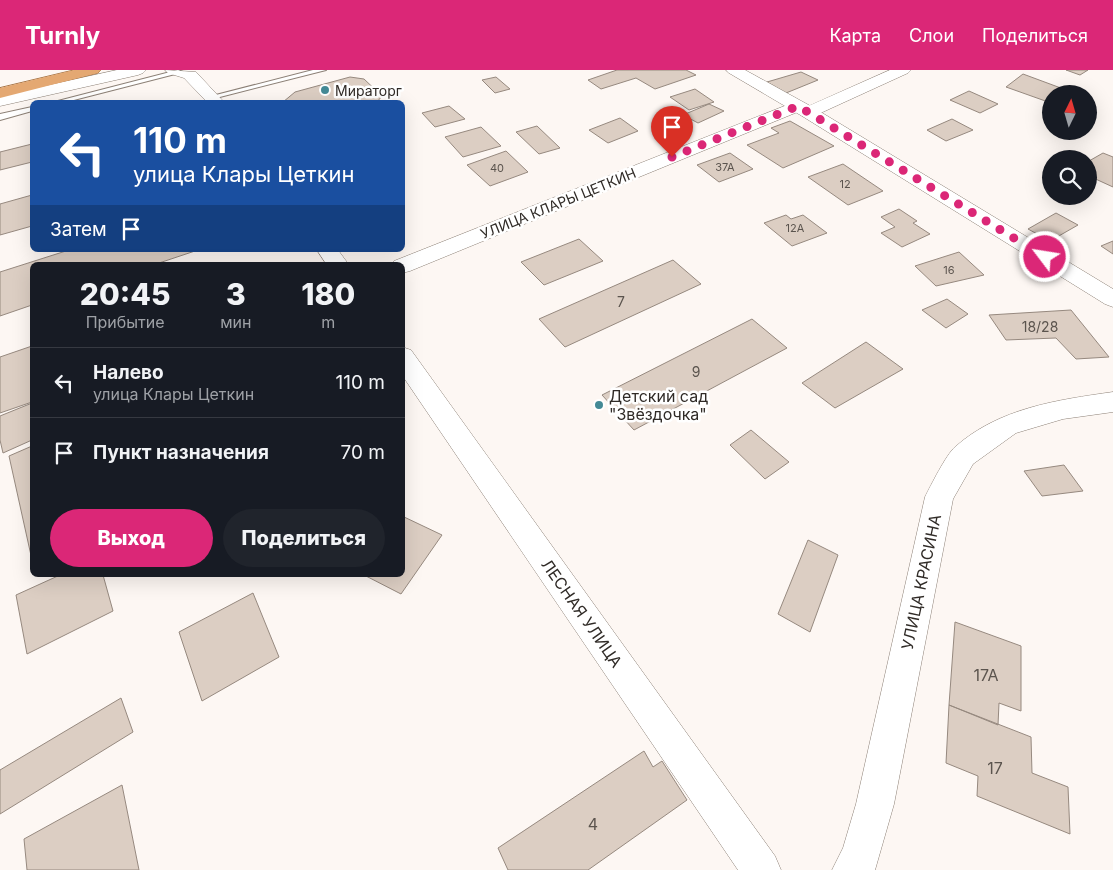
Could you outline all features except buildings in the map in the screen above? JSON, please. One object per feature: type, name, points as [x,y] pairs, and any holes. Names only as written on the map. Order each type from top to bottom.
[{"type":"highway","points":[[0,93],[93,70]]},
{"type":"street","points":[[0,100],[138,70]]},
{"type":"street","points":[[734,70],[803,109],[1113,299]]},
{"type":"street","name":"УЛИЦА КЛАРЫ ЦЕТКИН","points":[[405,265],[903,70]]},
{"type":"street","points":[[183,72],[214,100]]},
{"type":"street","name":"ЛЕСНАЯ УЛИЦА","points":[[405,360],[761,870]]},
{"type":"street","name":"УЛИЦА КРАСИНА","points":[[852,870],[860,858],[876,804],[939,496],[963,456],[1007,425],[1063,410],[1113,402]]},
{"type":"lane","points":[[214,100],[322,70]]},
{"type":"lane","points":[[66,100],[183,72]]},
{"type":"lane","points":[[0,117],[30,110]]},
{"type":"place","name":"Мираторг","points":[[325,90]]},
{"type":"place","name":"Детский сад \"Звёздочка\"","points":[[599,405]]},
{"type":"route","points":[[672,157],[798,106],[1045,257]]}]
